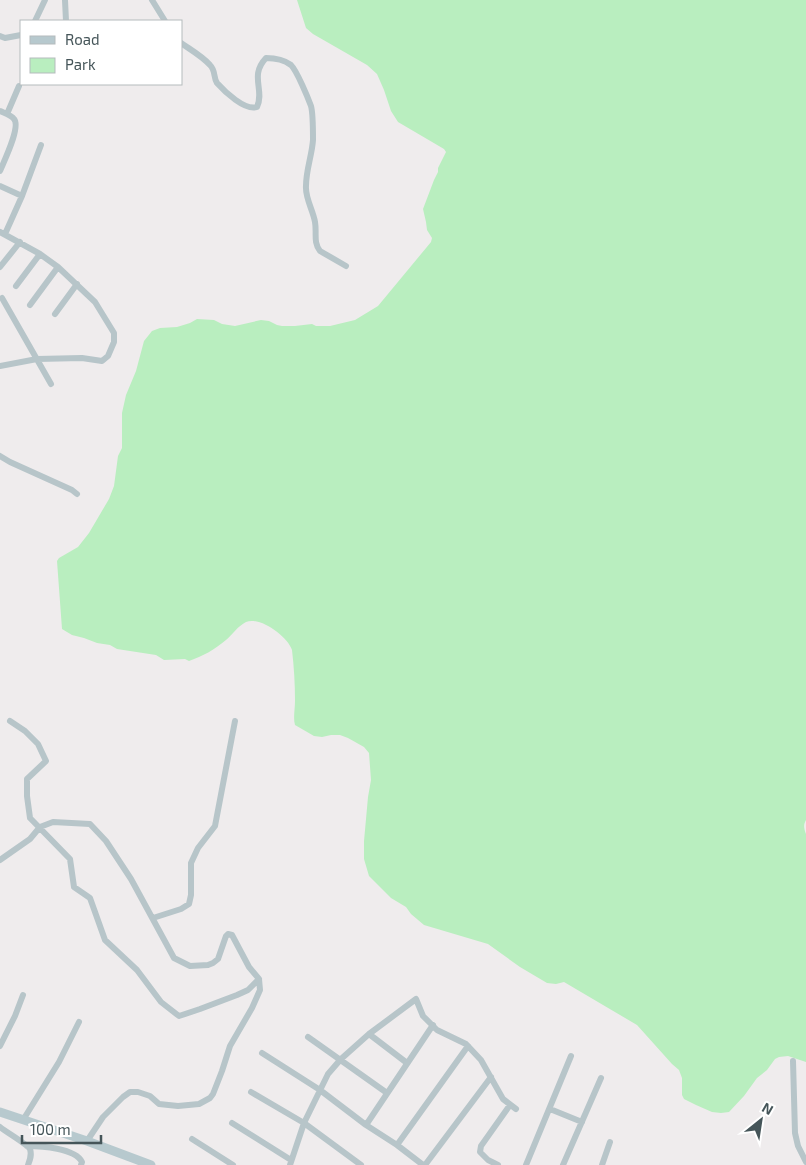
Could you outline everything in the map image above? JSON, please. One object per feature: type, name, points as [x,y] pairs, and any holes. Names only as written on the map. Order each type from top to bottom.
[{"type":"main road","points":[[0,1112],[151,1165]]},
{"type":"street","points":[[35,20],[45,0]]},
{"type":"street","points":[[64,0],[66,20]]},
{"type":"street","points":[[152,0],[164,20]]},
{"type":"street","points":[[0,36],[5,38],[20,35]]},
{"type":"street","points":[[182,44],[212,67],[217,82],[230,95],[252,109],[260,101],[258,69],[261,63],[266,58],[273,58],[282,60],[292,66],[311,107],[313,140],[305,187],[316,223],[315,242],[320,251],[346,266]]},
{"type":"street","points":[[7,114],[19,86]]},
{"type":"street","points":[[0,111],[14,118],[16,123],[16,129],[0,171]]},
{"type":"street","points":[[0,366],[37,359],[82,358],[102,362],[108,356],[114,342],[114,333],[95,302],[77,284],[40,254],[3,233],[22,196],[41,145]]},
{"type":"street","points":[[0,186],[22,196]]},
{"type":"street","points":[[0,266],[20,242]]},
{"type":"street","points":[[16,286],[40,254]]},
{"type":"street","points":[[30,306],[58,267]]},
{"type":"street","points":[[55,314],[77,284]]},
{"type":"street","points":[[2,298],[52,384]]},
{"type":"street","points":[[0,456],[77,494]]},
{"type":"street","points":[[10,721],[25,731],[38,744],[46,761],[27,779],[30,818],[70,859],[74,887],[90,898],[106,940],[137,970],[161,1002],[180,1016],[248,990],[260,979]]},
{"type":"street","points":[[153,918],[181,909],[189,904],[191,895],[191,863],[198,848],[215,826],[235,721]]},
{"type":"street","points":[[0,860],[30,838],[40,827],[54,822],[90,824],[106,841],[131,879],[174,958],[190,966],[213,963],[218,959],[228,934],[232,935],[249,967],[260,979],[260,990],[230,1046],[219,1079],[210,1098],[199,1104],[178,1106],[159,1104],[150,1096],[138,1092],[130,1092],[123,1096],[103,1118],[86,1141]]},
{"type":"street","points":[[0,1046],[12,1024],[23,995]]},
{"type":"street","points":[[232,1123],[292,1163],[304,1122],[328,1074],[341,1059],[369,1034],[416,998],[423,1016],[437,1030],[468,1046],[481,1060],[503,1099],[513,1107],[481,1146],[480,1152],[487,1162],[498,1165]]},
{"type":"street","points":[[23,1120],[59,1062],[79,1022]]},
{"type":"street","points":[[366,1125],[432,1025]]},
{"type":"street","points":[[369,1034],[407,1063]]},
{"type":"street","points":[[308,1037],[387,1093]]},
{"type":"street","points":[[397,1145],[468,1046]]},
{"type":"street","points":[[262,1053],[320,1090],[424,1165],[490,1077]]},
{"type":"street","points":[[526,1165],[571,1056]]},
{"type":"street","points":[[793,1061],[795,1133],[798,1146],[806,1162]]},
{"type":"street","points":[[564,1165],[602,1078]]},
{"type":"street","points":[[251,1092],[304,1122],[361,1165]]},
{"type":"street","points":[[550,1109],[582,1122]]},
{"type":"street","points":[[0,1127],[30,1150],[31,1157],[28,1165]]},
{"type":"street","points":[[192,1139],[233,1165]]},
{"type":"street","points":[[602,1165],[610,1142]]},
{"type":"street","points":[[27,1146],[47,1147],[75,1154],[80,1157],[81,1165]]},
{"type":"green space","points":[[297,0],[806,0],[806,820],[804,827],[806,834],[806,1062],[788,1056],[775,1059],[729,1112],[712,1112],[684,1099],[682,1095],[682,1078],[679,1070],[637,1025],[564,982],[556,984],[547,983],[520,967],[488,944],[424,925],[406,907],[391,898],[369,876],[364,859],[364,841],[371,780],[369,753],[364,747],[348,738],[340,735],[314,736],[295,725],[295,682],[292,650],[285,639],[273,629],[259,622],[246,622],[217,647],[189,661],[185,659],[164,660],[156,655],[117,649],[110,645],[72,635],[62,629],[57,561],[78,547],[89,533],[109,499],[114,486],[118,456],[122,448],[122,413],[126,395],[136,371],[144,341],[152,331],[160,328],[177,327],[197,319],[214,320],[222,324],[235,326],[261,320],[282,326],[312,324],[316,326],[330,326],[355,320],[378,306],[431,242],[432,238],[427,230],[423,209],[446,152],[398,122],[391,111],[377,74],[367,65],[306,28]]}]
